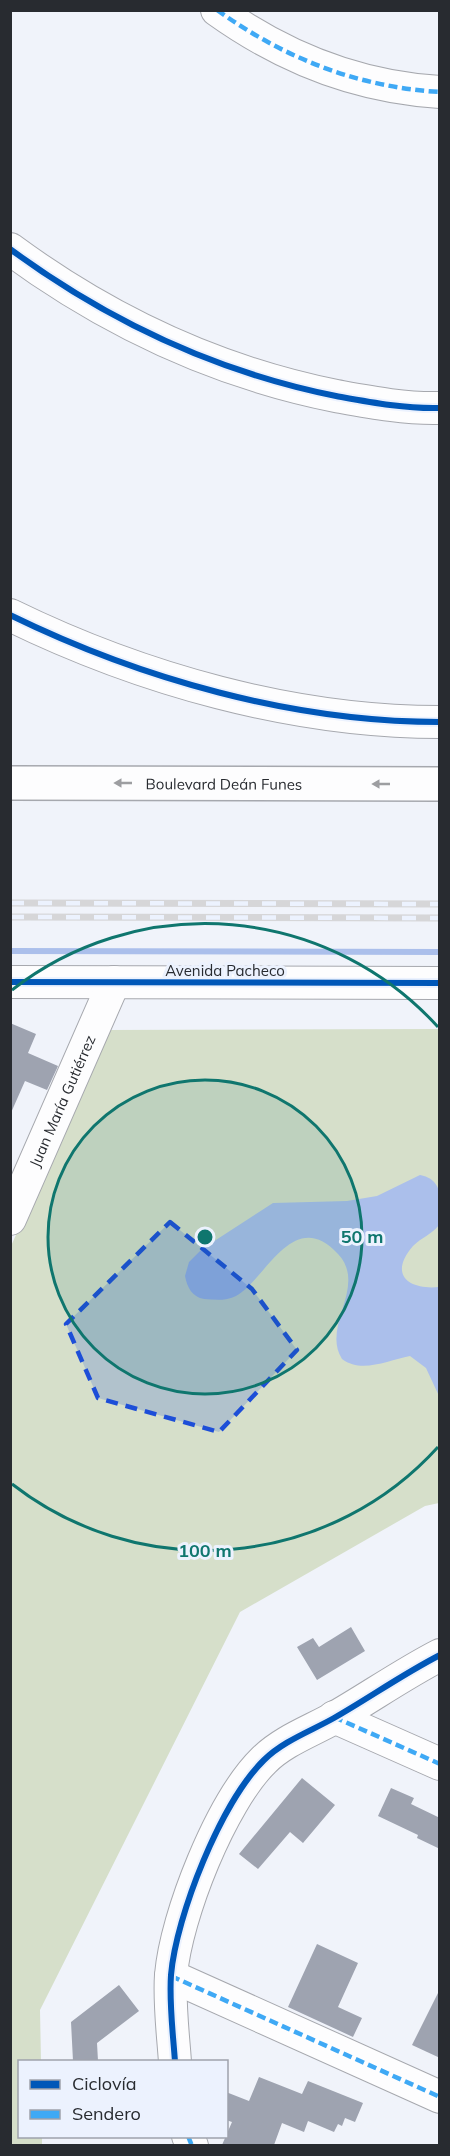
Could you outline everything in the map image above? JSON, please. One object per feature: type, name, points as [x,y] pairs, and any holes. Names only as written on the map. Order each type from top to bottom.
[{"type":"main road","name":"Boulevard Deán Funes","points":[[10,783],[440,784]]},
{"type":"main road","name":"Boulevard Deán Funes","points":[[10,805],[440,805]]},
{"type":"street","points":[[217,10],[278,48],[327,71],[376,84],[440,92]]},
{"type":"street","points":[[10,249],[51,279],[120,320],[195,355],[249,375],[306,390],[363,401],[440,408]]},
{"type":"street","points":[[10,615],[51,635],[118,661],[201,687],[285,706],[354,716],[440,722]]},
{"type":"street","name":"Avenida Pacheco","points":[[10,982],[440,983]]},
{"type":"street","name":"Juan María Gutiérrez","points":[[10,1219],[114,982]]},
{"type":"street","points":[[175,2060],[171,1976],[176,1941],[211,1844],[241,1789],[264,1760],[292,1740],[440,1655]]},
{"type":"street","points":[[334,1717],[440,1764]]},
{"type":"street","points":[[171,1976],[440,2097]]},
{"type":"highlighted area","points":[[170,1222],[252,1289],[297,1350],[219,1432],[98,1398],[66,1324]]},
{"type":"green space","points":[[439,1029],[439,1503],[425,1506],[240,1612],[40,2010],[41,2060],[18,2060],[18,2138],[42,2138],[42,2145],[11,2146],[11,1246],[107,1030]]},
{"type":"water","points":[[420,1175],[434,1182],[438,1187],[440,1194],[439,1225],[413,1246],[402,1265],[402,1273],[411,1283],[419,1286],[439,1287],[439,1396],[426,1368],[410,1356],[367,1366],[342,1359],[337,1346],[337,1333],[347,1293],[346,1266],[338,1254],[322,1241],[307,1238],[294,1242],[281,1251],[247,1288],[232,1298],[204,1299],[193,1294],[189,1288],[185,1276],[189,1262],[202,1249],[273,1203],[347,1201],[377,1196]]},
{"type":"building","points":[[10,1023],[36,1034],[28,1053],[58,1066],[47,1090],[25,1081],[10,1115]]},
{"type":"building","points":[[351,1627],[365,1651],[317,1680],[297,1647],[313,1638],[319,1647]]},
{"type":"building","points":[[302,1778],[335,1805],[303,1843],[290,1832],[258,1869],[239,1854]]},
{"type":"building","points":[[391,1788],[414,1798],[411,1804],[440,1818],[440,1849],[417,1838],[418,1835],[378,1816]]},
{"type":"building","points":[[317,1944],[358,1963],[338,2007],[362,2018],[353,2037],[288,2007]]},
{"type":"building","points":[[119,1985],[139,2011],[97,2043],[98,2060],[73,2060],[71,2022]]},
{"type":"building","points":[[440,1989],[440,2058],[412,2045]]},
{"type":"building","points":[[259,2077],[302,2094],[308,2081],[363,2103],[355,2122],[345,2118],[342,2126],[338,2124],[334,2132],[308,2121],[304,2132],[282,2123],[274,2145],[222,2145],[225,2138],[228,2138],[232,2122],[228,2121],[228,2093],[249,2101]]},
{"type":"waterway","points":[[10,951],[440,952]]},
{"type":"railway","points":[[10,903],[440,904]]},
{"type":"railway","points":[[10,917],[440,918]]},
{"type":"marked path","points":[[217,10],[268,42],[322,67],[380,84],[440,92]]},
{"type":"marked path","points":[[334,1717],[440,1764]]},
{"type":"marked path","points":[[171,1976],[440,2097]]},
{"type":"marked path","points":[[189,2138],[192,2146]]},
{"type":"cycle path","points":[[10,249],[85,299],[125,321],[206,358],[292,386],[336,396],[374,403],[440,408]]},
{"type":"cycle path","points":[[10,615],[112,659],[219,692],[274,705],[329,714],[385,720],[440,722]]},
{"type":"cycle path","points":[[10,982],[440,983]]},
{"type":"cycle path","points":[[175,2060],[170,1996],[175,1951],[191,1892],[203,1861],[232,1803],[264,1760],[280,1747],[440,1655]]}]
